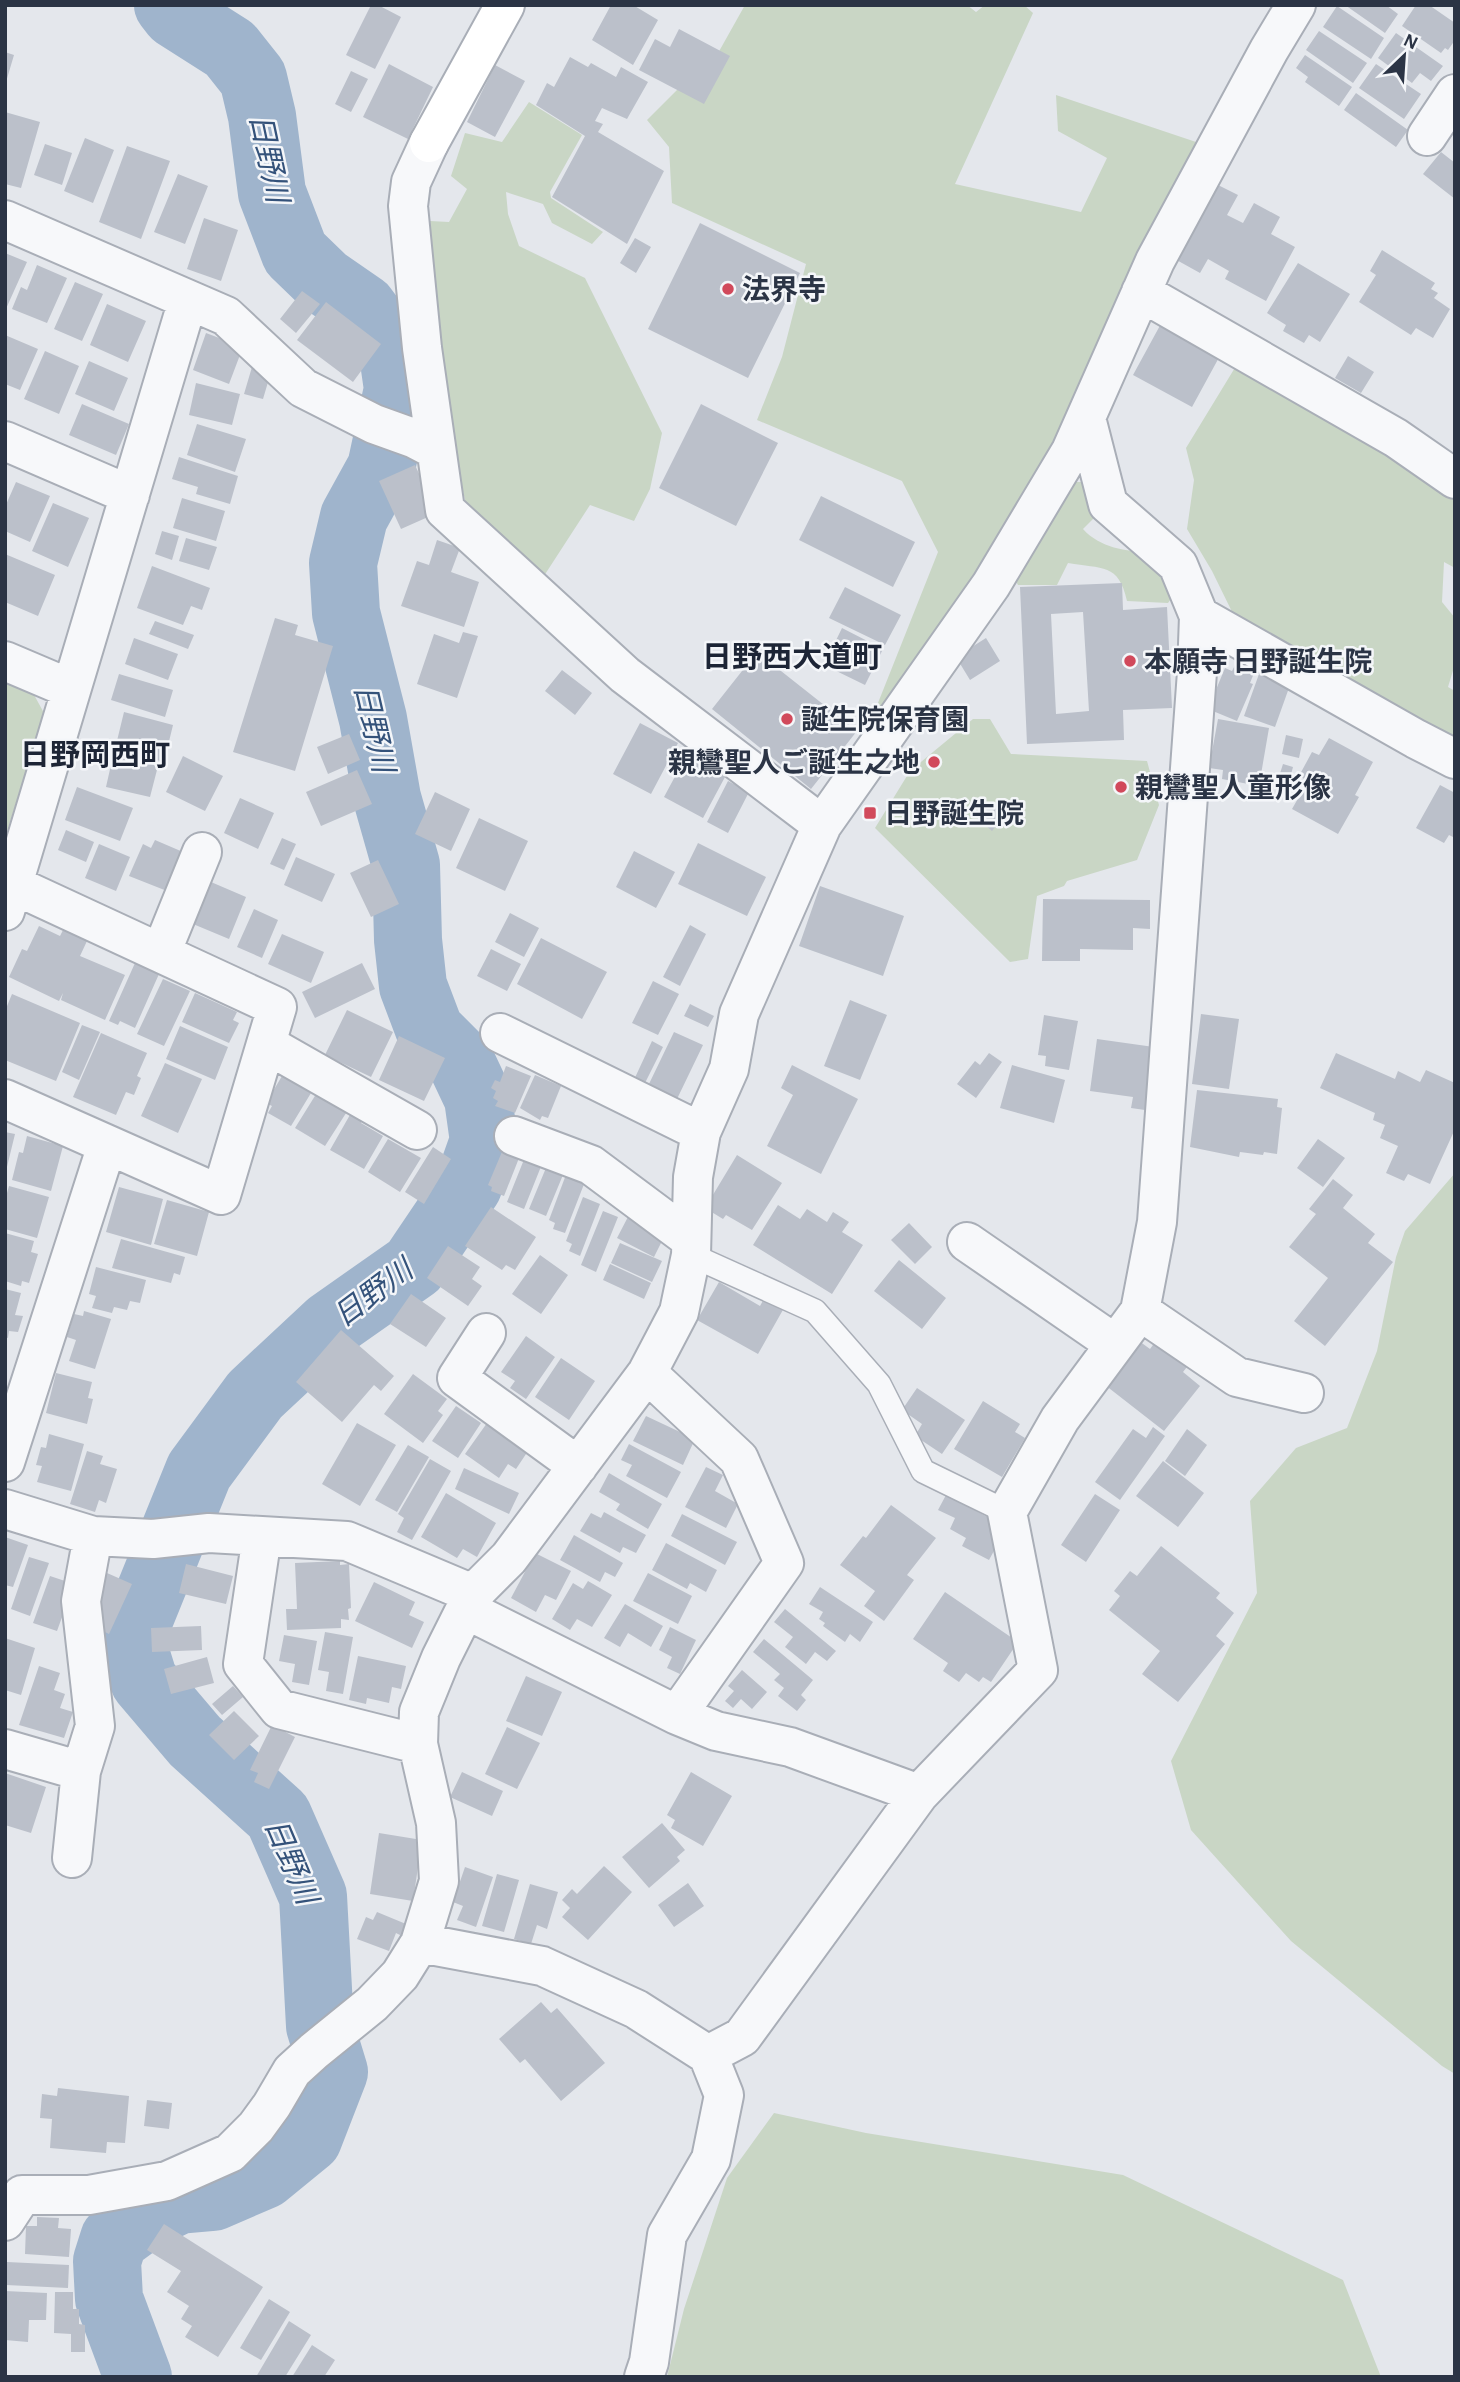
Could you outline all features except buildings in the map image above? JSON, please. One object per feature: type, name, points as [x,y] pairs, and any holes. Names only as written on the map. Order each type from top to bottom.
[{"type":"main road","points":[[429,143],[505,5]]},
{"type":"street","points":[[11,2202],[89,2195],[167,2181],[230,2153],[256,2127],[292,2071],[372,2004],[400,1975],[420,1943],[439,1881],[436,1823],[418,1744],[419,1712],[440,1658],[469,1602],[509,1558],[647,1373],[679,1312],[690,1246],[693,1177],[701,1132],[729,1069],[739,1014],[822,825],[991,585],[1071,451],[1155,261],[1256,73],[1296,5]]},
{"type":"street","points":[[1427,136],[1455,94]]},
{"type":"street","points":[[429,143],[411,182],[408,206],[424,443],[444,510],[625,675],[822,825]]},
{"type":"street","points":[[5,220],[226,316],[303,388],[374,424],[424,443]]},
{"type":"street","points":[[1141,292],[1396,438],[1455,479]]},
{"type":"street","points":[[5,1099],[221,1195],[277,1007],[161,953],[8,892],[188,300]]},
{"type":"street","points":[[708,2055],[742,2037],[919,1794],[1038,1671],[1007,1512],[1060,1419],[1140,1311],[1157,1222],[1199,616],[1178,565],[1108,504],[1086,418]]},
{"type":"street","points":[[5,441],[130,495]]},
{"type":"street","points":[[1199,616],[1416,740],[1455,759]]},
{"type":"street","points":[[5,661],[71,689]]},
{"type":"street","points":[[161,953],[202,852]]},
{"type":"street","points":[[500,1033],[701,1132]]},
{"type":"street","points":[[266,1044],[417,1130]]},
{"type":"street","points":[[514,1136],[591,1165],[690,1246]]},
{"type":"street","points":[[5,1462],[107,1145]]},
{"type":"street","points":[[967,1242],[1115,1344]]},
{"type":"street","points":[[1140,1311],[1237,1377],[1304,1393]]},
{"type":"street","points":[[486,1334],[457,1378],[578,1466]]},
{"type":"street","points":[[647,1373],[739,1459],[784,1563],[677,1714]]},
{"type":"street","points":[[5,1509],[93,1536],[153,1539],[209,1533],[347,1541],[469,1602],[677,1714],[716,1731],[790,1746],[919,1794]]},
{"type":"street","points":[[72,1858],[81,1771],[95,1726],[81,1601],[93,1536]]},
{"type":"street","points":[[262,1536],[243,1664],[279,1709],[418,1744]]},
{"type":"street","points":[[5,1749],[81,1771]]},
{"type":"street","points":[[420,1943],[542,1966],[636,2009],[708,2055],[724,2095],[711,2159],[667,2235],[649,2362],[644,2377]]},
{"type":"lane","points":[[690,1246],[815,1311],[879,1384],[923,1471],[1007,1512]]},
{"type":"green space","points":[[745,5],[967,5],[976,12],[985,5],[1024,5],[1033,13],[955,184],[1081,212],[1107,158],[1058,131],[1056,95],[1199,143],[1044,465],[889,716],[874,713],[938,552],[902,481],[757,420],[782,357],[806,264],[672,203],[669,147],[647,120],[677,90],[708,71]]},
{"type":"green space","points":[[529,102],[582,135],[550,192],[551,198],[603,232],[592,244],[552,223],[543,204],[506,192],[508,214],[519,246],[585,278],[662,433],[650,489],[634,521],[590,505],[542,579],[468,512],[450,437],[430,221],[449,222],[467,189],[451,176],[465,133],[502,142]]},
{"type":"green space","points":[[1236,366],[1455,493],[1455,568],[1444,562],[1442,602],[1455,618],[1455,664],[1448,687],[1455,691],[1455,742],[1239,626],[1212,571],[1187,529],[1194,480],[1186,448]]},
{"type":"green space","points":[[1076,482],[1084,482],[1099,513],[1083,529],[1105,544],[1123,550],[1150,553],[1176,592],[1168,603],[1127,601],[1124,589],[1114,574],[1100,568],[1068,563],[1057,585],[1018,585],[1012,574],[1059,492]]},
{"type":"green space","points":[[5,681],[33,693],[44,713],[5,838]]},
{"type":"green space","points":[[973,719],[990,719],[1011,754],[1147,761],[1159,805],[1137,860],[1067,881],[1064,886],[1037,896],[1028,959],[1010,962],[875,828],[910,771]]},
{"type":"green space","points":[[1455,1173],[1455,2074],[1291,1941],[1191,1830],[1171,1761],[1257,1593],[1250,1501],[1296,1448],[1347,1428],[1377,1351],[1396,1257],[1405,1231]]},
{"type":"green space","points":[[774,2113],[866,2133],[1123,2175],[1343,2280],[1381,2377],[667,2377],[684,2309],[727,2178]]},
{"type":"waterway","name":"日野川","points":[[138,2377],[109,2299],[107,2261],[114,2239],[144,2217],[179,2200],[213,2197],[264,2175],[308,2139],[334,2072],[320,2026],[313,1896],[278,1816],[195,1741],[144,1681],[131,1639],[199,1471],[255,1395],[330,1325],[414,1266],[468,1186],[484,1141],[478,1098],[461,1062],[430,1031],[413,986],[408,940],[406,865],[387,798],[373,719],[346,613],[343,563],[354,517],[381,468],[398,389],[392,347],[363,308],[324,281],[295,253],[272,193],[262,116],[253,78],[230,49],[175,14],[168,5]]},
{"type":"place","name":"法界寺","points":[[728,289]]},
{"type":"place","name":"本願寺 日野誕生院","points":[[1130,661]]},
{"type":"place","name":"誕生院保育園","points":[[787,719]]},
{"type":"place","name":"親鸞聖人ご誕生之地","points":[[934,762]]},
{"type":"place","name":"親鸞聖人童形像","points":[[1121,787]]},
{"type":"place","name":"日野誕生院","points":[[870,813]]},
{"type":"district","name":"日野西大道町","points":[[792,657]]},
{"type":"district","name":"日野岡西町","points":[[95,755]]}]
